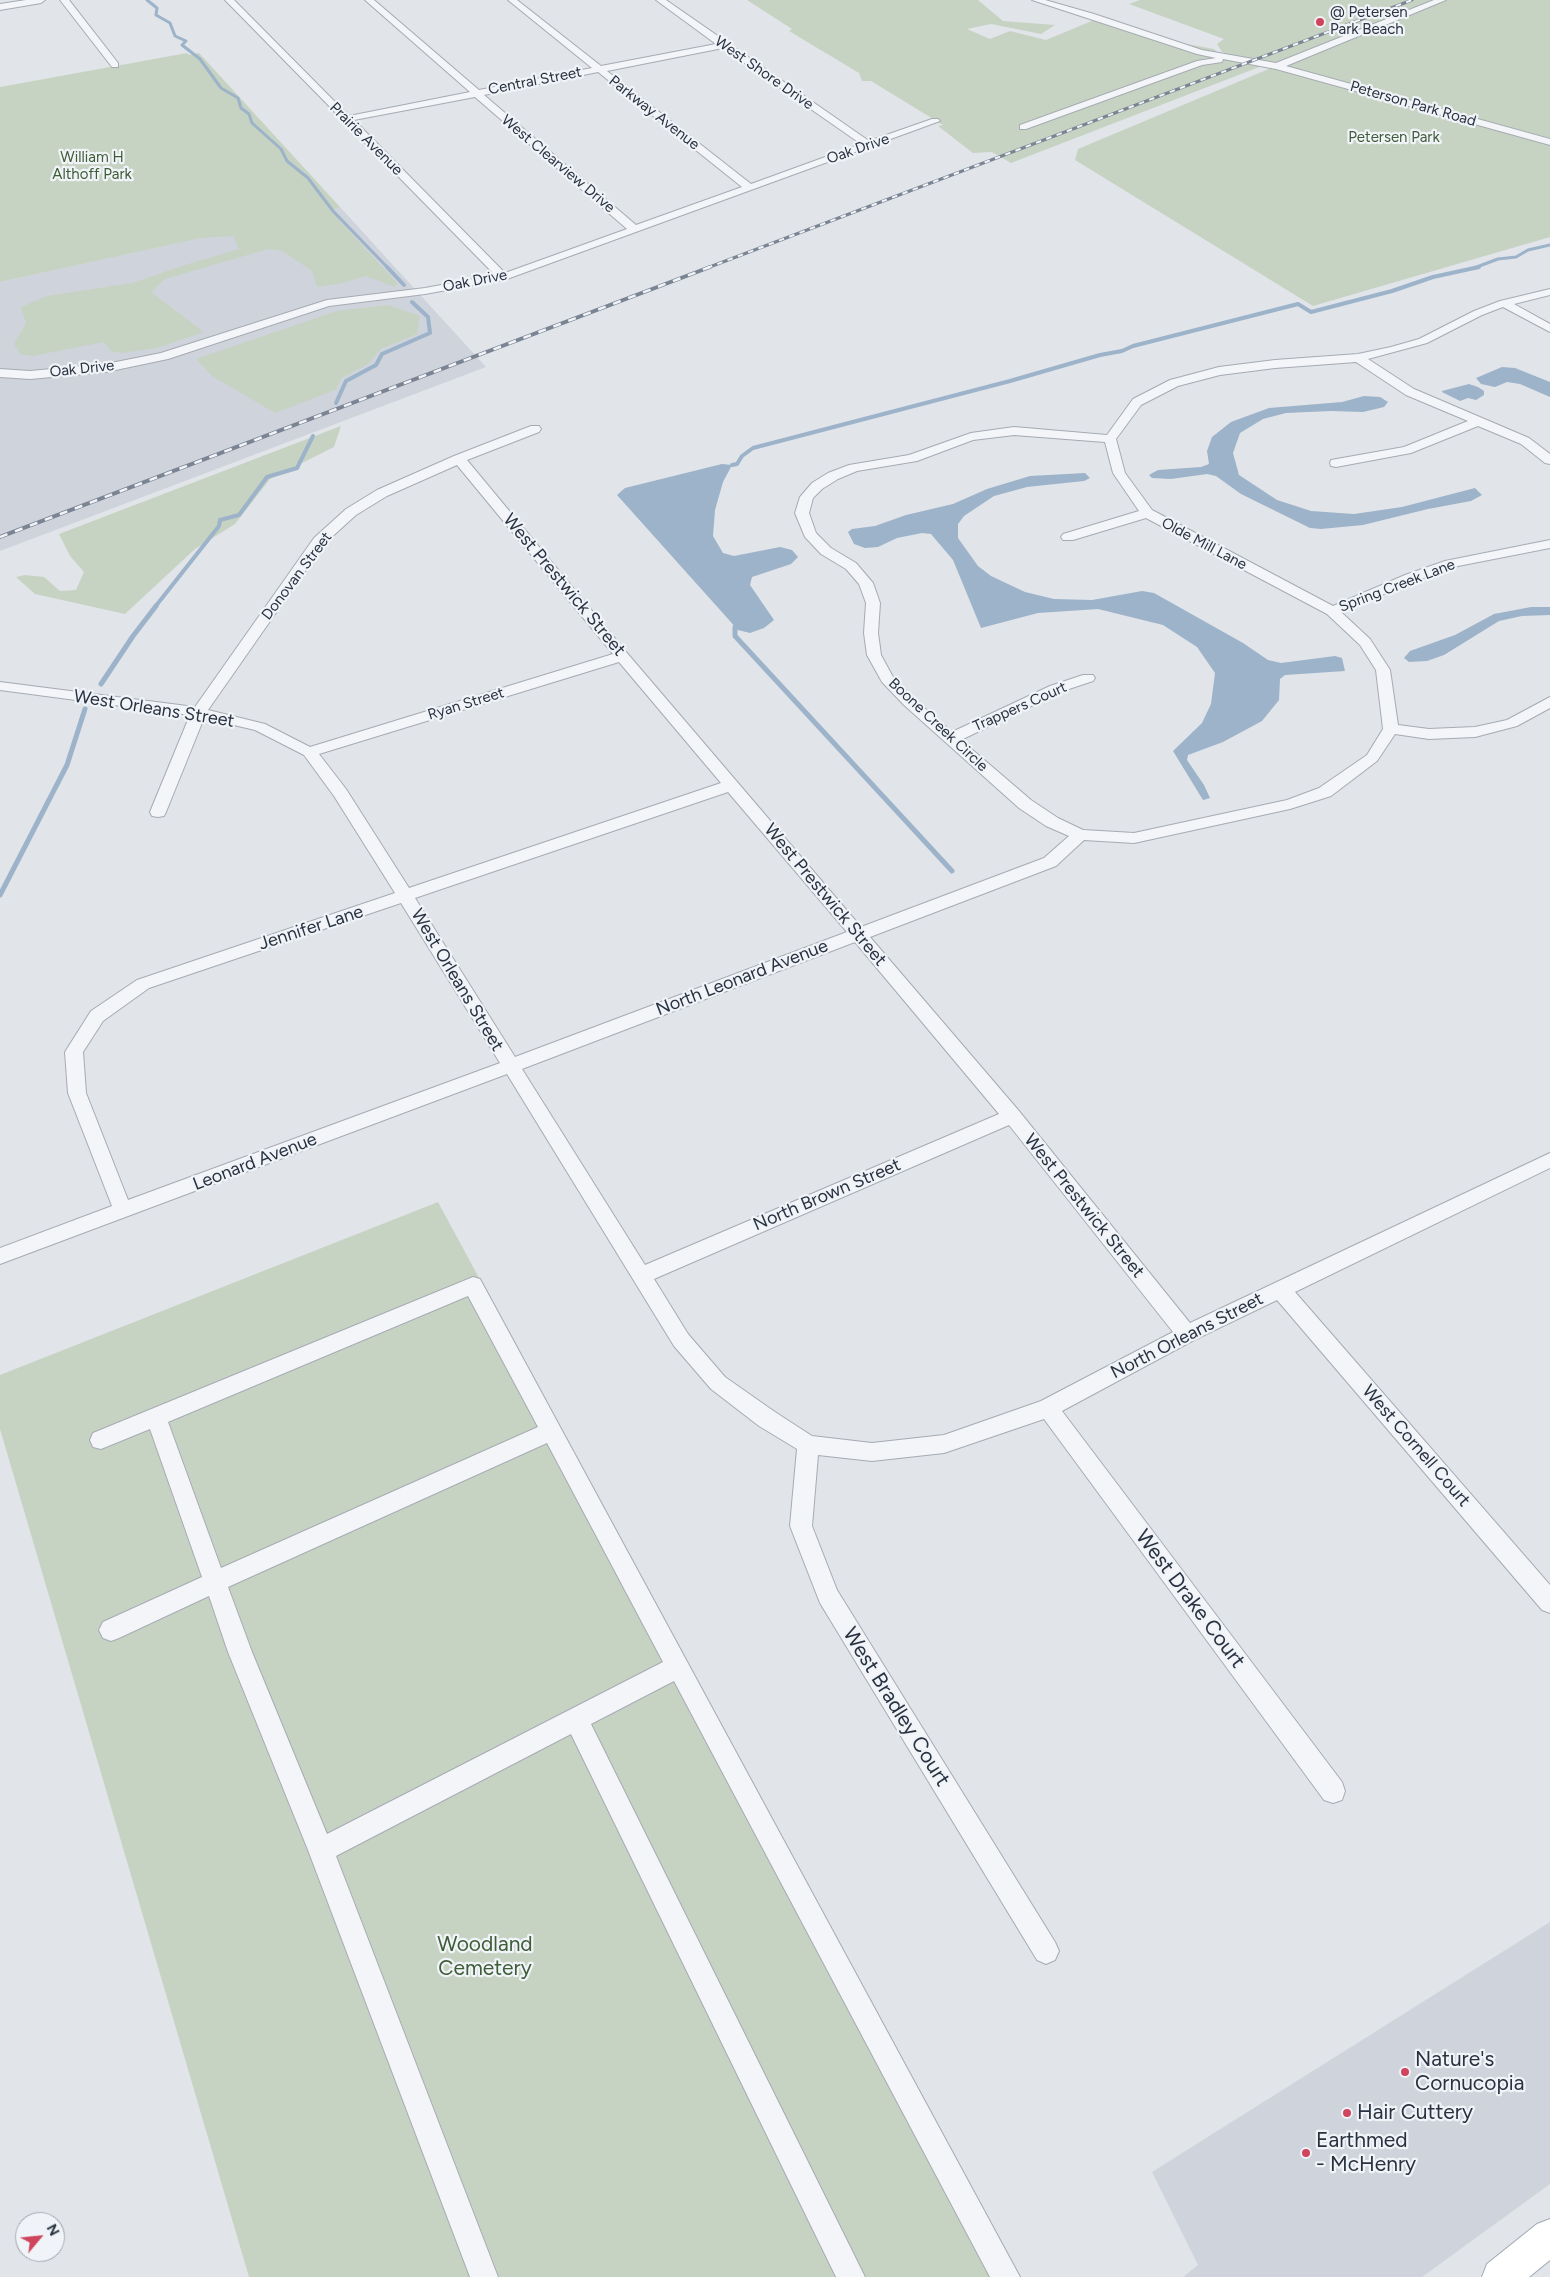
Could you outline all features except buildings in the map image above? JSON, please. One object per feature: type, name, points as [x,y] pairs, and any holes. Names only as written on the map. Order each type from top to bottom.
[{"type":"main road","points":[[1500,2277],[1550,2237]]},
{"type":"street","points":[[0,7],[41,0]]},
{"type":"street","points":[[64,0],[115,65]]},
{"type":"street","name":"Prairie Avenue","points":[[229,0],[503,277]]},
{"type":"street","name":"West Clearview Drive","points":[[369,0],[634,229]]},
{"type":"street","name":"Parkway Avenue","points":[[512,0],[749,188]]},
{"type":"street","name":"West Shore Drive","points":[[660,0],[868,144]]},
{"type":"street","name":"Peterson Park Road","points":[[1036,0],[1200,52],[1277,66],[1550,142]]},
{"type":"street","points":[[1277,66],[1442,0]]},
{"type":"street","name":"Central Street","points":[[346,119],[474,92],[723,45]]},
{"type":"street","points":[[1023,128],[1200,63],[1235,57]]},
{"type":"street","name":"Oak Drive","points":[[0,373],[30,374],[106,368],[164,356],[327,303],[425,291],[503,277],[935,121]]},
{"type":"street","points":[[1110,439],[1137,402],[1174,383],[1219,371],[1275,364],[1358,358],[1423,341],[1478,313],[1504,303],[1550,292]]},
{"type":"street","points":[[1504,303],[1550,329]]},
{"type":"street","points":[[1358,358],[1410,392],[1525,441],[1550,460]]},
{"type":"street","points":[[1336,462],[1406,450],[1479,420]]},
{"type":"street","name":"Donovan Street","points":[[158,812],[199,712],[319,541],[350,512],[366,502],[405,482],[535,429]]},
{"type":"street","name":"Boone Creek Circle","points":[[1080,835],[1052,822],[1025,804],[909,702],[886,679],[874,655],[871,633],[873,602],[866,583],[851,566],[826,551],[810,534],[802,513],[807,497],[818,486],[833,476],[854,468],[912,458],[971,438],[1014,431],[1110,439]]},
{"type":"street","name":"Olde Mill Lane","points":[[1110,439],[1119,473],[1147,513],[1332,611],[1365,642],[1383,670],[1391,729]]},
{"type":"street","name":"West Prestwick Street","points":[[459,459],[622,656],[1012,1116],[1187,1334]]},
{"type":"street","points":[[1068,537],[1147,513]]},
{"type":"street","name":"Spring Creek Lane","points":[[1332,611],[1410,578],[1450,564],[1550,544]]},
{"type":"street","name":"Ryan Street","points":[[309,752],[622,656]]},
{"type":"street","name":"Trappers Court","points":[[952,738],[1055,689],[1088,678]]},
{"type":"street","name":"West Orleans Street","points":[[0,686],[199,712],[260,727],[309,752],[340,794],[406,897],[682,1340],[718,1383],[767,1419],[808,1445]]},
{"type":"street","points":[[1080,835],[1134,838],[1290,804],[1325,792],[1372,758],[1391,729],[1429,734],[1475,732],[1512,723],[1550,702]]},
{"type":"street","name":"Jennifer Lane","points":[[123,1211],[77,1094],[74,1052],[97,1016],[143,984],[406,897],[732,785]]},
{"type":"street","name":"North Leonard Avenue","points":[[510,1066],[1050,862],[1080,835]]},
{"type":"street","name":"Leonard Avenue","points":[[0,1256],[510,1066]]},
{"type":"street","name":"North Brown Street","points":[[643,1275],[1012,1116]]},
{"type":"street","name":"North Orleans Street","points":[[808,1445],[872,1452],[944,1444],[1048,1408],[1187,1334],[1550,1160]]},
{"type":"street","points":[[101,1440],[473,1285],[1006,2277]]},
{"type":"street","name":"West Cornell Court","points":[[1281,1290],[1550,1602]]},
{"type":"street","name":"West Drake Court","points":[[1048,1408],[1333,1791]]},
{"type":"street","points":[[156,1417],[240,1652],[321,1850],[484,2277]]},
{"type":"street","points":[[111,1630],[551,1431]]},
{"type":"street","name":"West Bradley Court","points":[[808,1445],[801,1526],[828,1596],[1046,1951]]},
{"type":"street","points":[[321,1850],[678,1667]]},
{"type":"street","points":[[577,1720],[851,2277]]},
{"type":"shaded area","points":[[340,207],[486,367],[0,551],[0,282]]},
{"type":"shaded area","points":[[1550,1922],[1550,2184],[1422,2277],[1183,2277],[1198,2265],[1152,2172]]},
{"type":"green space","name":"Petersen Park","points":[[747,0],[978,0],[1003,21],[1055,25],[1041,34],[991,24],[967,29],[990,39],[1010,31],[1046,40],[1099,18],[1176,44],[1181,43],[1214,49],[1219,54],[1232,55],[1222,52],[1217,44],[1224,39],[1129,4],[1140,0],[1550,0],[1550,237],[1313,306],[1075,160],[1078,149],[1276,66],[1267,64],[1011,163],[992,152],[973,153],[938,126],[943,125],[871,81],[862,81],[859,73],[789,31],[792,29]]},
{"type":"green space","name":"William H Althoff Park","points":[[187,53],[189,55],[199,53],[340,207],[330,210],[398,284],[394,287],[366,276],[343,283],[317,287],[312,271],[282,251],[268,249],[165,279],[151,292],[204,332],[157,348],[122,353],[111,351],[104,342],[33,356],[20,354],[14,344],[26,323],[21,307],[47,296],[132,283],[239,249],[233,236],[201,238],[0,282],[0,87]]},
{"type":"green space","points":[[388,305],[420,316],[417,334],[381,349],[368,364],[342,378],[335,390],[275,413],[212,376],[196,359],[337,311]]},
{"type":"green space","points":[[341,426],[334,447],[270,479],[235,524],[195,549],[125,614],[35,594],[16,577],[25,575],[44,577],[60,591],[76,590],[84,572],[70,556],[59,534]]},
{"type":"green space","name":"Woodland Cemetery","points":[[438,1202],[1019,2277],[249,2277],[0,1429],[0,1375]]},
{"type":"water","points":[[1502,367],[1515,368],[1550,382],[1550,397],[1520,384],[1507,382],[1495,387],[1481,384],[1476,378]]},
{"type":"water","points":[[1469,384],[1484,391],[1484,395],[1476,400],[1468,398],[1460,401],[1442,392],[1442,391]]},
{"type":"water","points":[[1364,396],[1380,397],[1388,402],[1384,407],[1363,412],[1286,413],[1263,419],[1240,433],[1233,453],[1239,475],[1277,500],[1311,511],[1354,514],[1402,507],[1475,488],[1482,495],[1471,501],[1428,509],[1363,525],[1321,529],[1310,528],[1241,494],[1216,476],[1207,474],[1171,479],[1152,478],[1149,475],[1158,470],[1201,467],[1209,464],[1207,451],[1212,437],[1231,422],[1269,408],[1342,402]]},
{"type":"water","points":[[722,464],[732,465],[723,482],[715,510],[713,536],[723,553],[734,556],[780,547],[792,550],[798,557],[791,564],[752,577],[750,585],[774,620],[764,628],[750,633],[738,630],[617,495],[625,488]]},
{"type":"water","points":[[1085,473],[1090,478],[1084,481],[1027,487],[994,496],[964,516],[958,524],[958,538],[978,566],[991,576],[1025,592],[1054,599],[1092,600],[1142,591],[1154,593],[1243,643],[1268,660],[1281,663],[1335,656],[1342,658],[1345,671],[1285,675],[1280,679],[1279,700],[1262,721],[1223,742],[1188,755],[1187,760],[1204,785],[1210,798],[1203,800],[1173,751],[1202,723],[1211,704],[1215,673],[1197,647],[1163,625],[1098,609],[1038,613],[981,628],[953,560],[931,534],[922,533],[897,538],[878,547],[865,548],[854,544],[848,532],[852,529],[875,526],[906,515],[953,504],[987,489],[1030,476]]},
{"type":"water","points":[[1531,607],[1550,607],[1550,615],[1522,616],[1499,621],[1444,655],[1427,661],[1409,662],[1404,658],[1410,651],[1455,635],[1494,614]]},
{"type":"waterway","points":[[147,0],[157,8],[156,15],[170,23],[175,36],[186,41],[182,45],[200,59],[221,88],[238,98],[241,108],[249,114],[252,123],[281,149],[287,161],[308,178],[333,211],[388,268]]},
{"type":"waterway","points":[[1474,268],[1498,259],[1516,257],[1528,250],[1550,245]]},
{"type":"waterway","points":[[387,267],[404,285]]},
{"type":"waterway","points":[[732,465],[737,464],[742,456],[753,448],[1010,381],[1100,355],[1122,351],[1133,346],[1298,304],[1311,312],[1392,291],[1433,277],[1479,267]]},
{"type":"waterway","points":[[336,403],[346,381],[376,365],[382,354],[430,333],[428,317],[412,302]]},
{"type":"waterway","points":[[155,607],[219,526],[220,520],[239,515],[267,477],[297,468],[313,436]]},
{"type":"waterway","points":[[101,684],[133,636],[156,606]]},
{"type":"waterway","points":[[735,627],[735,636],[952,871]]},
{"type":"waterway","points":[[0,895],[67,765],[85,709]]},
{"type":"railway","points":[[707,268],[1412,0]]},
{"type":"railway","points":[[0,537],[710,267]]},
{"type":"place","name":"@ Petersen Park Beach","points":[[1320,22]]},
{"type":"place","name":"Nature's Cornucopia","points":[[1405,2072]]},
{"type":"place","name":"Hair Cuttery","points":[[1347,2113]]},
{"type":"place","name":"Earthmed - McHenry","points":[[1306,2153]]}]
